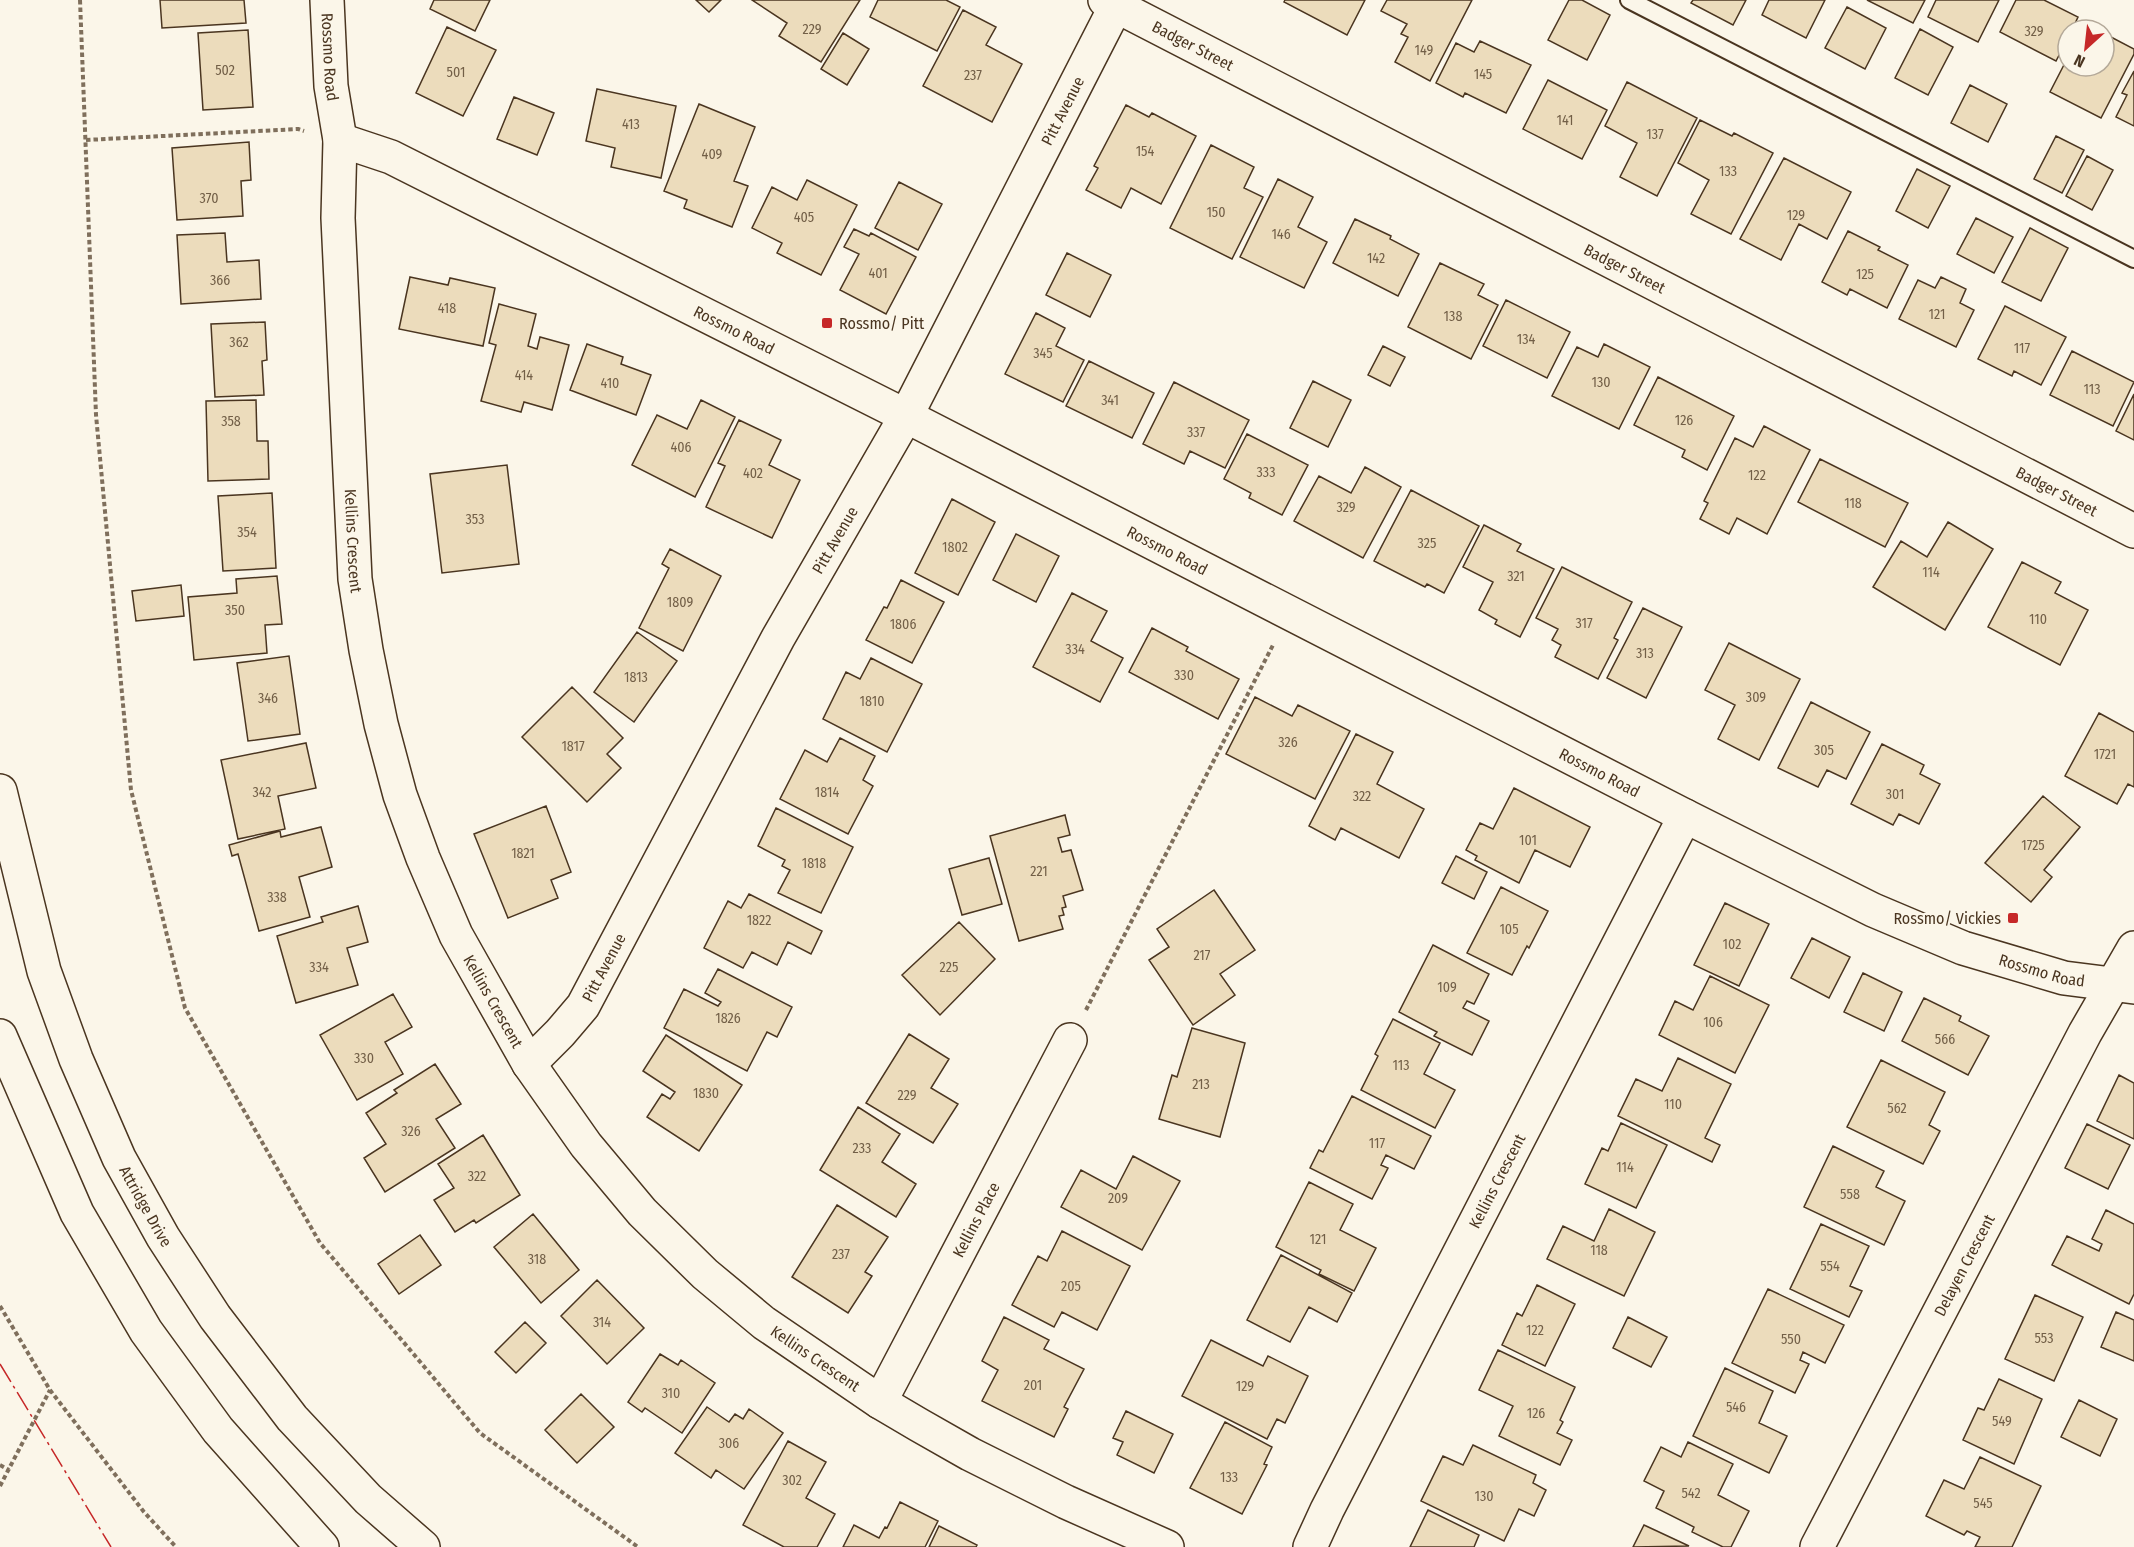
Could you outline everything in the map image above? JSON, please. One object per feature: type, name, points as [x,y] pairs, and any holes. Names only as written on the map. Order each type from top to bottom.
[{"type":"street","name":"Rossmo Road","points":[[327,0],[331,86],[340,140],[391,157],[906,416],[1685,816],[1873,910],[1963,948],[2064,978],[2123,985]]},
{"type":"street","name":"Pitt Avenue","points":[[529,1064],[584,1006],[778,638],[906,416],[1113,2]]},
{"type":"street","name":"Badger Street","points":[[1113,2],[2134,531]]},
{"type":"street","name":"Kellins Crescent","points":[[340,140],[338,218],[355,579],[381,724],[403,806],[451,924],[529,1064],[586,1145],[642,1212],[705,1274],[764,1323],[880,1402],[970,1454],[1066,1502],[1167,1547]]},
{"type":"street","name":"Attridge Drive","points":[[0,791],[44,971],[76,1059],[119,1158],[158,1227],[214,1317],[292,1418],[368,1499],[423,1547]]},
{"type":"street","name":"Kellins Crescent","points":[[1310,1547],[1332,1500],[1685,816]]},
{"type":"street","name":"Delayen Crescent","points":[[1817,1547],[2079,1044],[2123,985],[2134,948]]},
{"type":"street","points":[[0,1036],[77,1213],[146,1331],[218,1430],[322,1547]]},
{"type":"street","name":"Kellins Place","points":[[880,1402],[1070,1040]]},
{"type":"lane","points":[[1629,0],[2134,259]]},
{"type":"path","points":[[80,0],[96,415],[131,790],[185,1008],[320,1243],[480,1433],[638,1547]]},
{"type":"path","points":[[86,140],[298,129]]},
{"type":"path","points":[[1102,977],[1274,644]]},
{"type":"path","points":[[0,1306],[50,1390],[144,1512],[176,1547]]},
{"type":"path","points":[[0,1486],[50,1390]]},
{"type":"path","points":[[0,1465],[9,1470]]},
{"type":"building","points":[[160,0],[244,0],[246,23],[162,28]]},
{"type":"building","points":[[434,0],[490,0],[475,31],[430,9]]},
{"type":"building","points":[[696,0],[721,0],[709,12]]},
{"type":"building","points":[[752,0],[860,0],[821,62],[779,36],[787,23]]},
{"type":"building","points":[[878,0],[946,0],[960,7],[937,51],[870,17]]},
{"type":"building","points":[[1285,0],[1365,0],[1347,35],[1284,2]]},
{"type":"building","points":[[1387,0],[1472,0],[1430,81],[1395,62],[1408,37],[1401,34],[1407,24],[1381,11]]},
{"type":"building","points":[[1569,0],[1582,0],[1610,15],[1587,60],[1548,40]]},
{"type":"building","points":[[1693,0],[1746,0],[1733,25],[1691,3]]},
{"type":"building","points":[[1769,0],[1825,0],[1806,38],[1762,15]]},
{"type":"building","points":[[1867,0],[1925,0],[1913,23]]},
{"type":"building","points":[[1936,0],[1999,0],[1978,42],[1928,17]]},
{"type":"building","points":[[2016,0],[2044,0],[2078,17],[2056,18],[2056,61],[2000,32]]},
{"type":"building","points":[[1847,7],[1886,28],[1865,69],[1825,48]]},
{"type":"building","points":[[963,10],[996,27],[986,45],[1022,64],[992,122],[923,86]]},
{"type":"building","points":[[447,27],[496,50],[463,116],[416,93]]},
{"type":"building","points":[[1920,29],[1953,47],[1928,95],[1895,78]]},
{"type":"building","points":[[248,30],[253,107],[203,110],[198,33]]},
{"type":"building","points":[[843,33],[869,49],[847,85],[821,69]]},
{"type":"building","points":[[2116,40],[2134,49],[2134,54],[2101,118],[2050,92],[2057,78],[2116,78]]},
{"type":"building","points":[[1480,41],[1531,65],[1506,113],[1465,93],[1463,97],[1436,83],[1456,43],[1474,52]]},
{"type":"building","points":[[2134,71],[2134,126],[2116,117],[2127,95],[2122,93]]},
{"type":"building","points":[[1548,80],[1607,110],[1582,159],[1523,129]]},
{"type":"building","points":[[1627,82],[1697,118],[1657,196],[1620,177],[1637,143],[1605,126]]},
{"type":"building","points":[[1970,85],[2007,104],[1988,142],[1951,123]]},
{"type":"building","points":[[597,89],[676,106],[661,178],[611,167],[615,148],[586,141]]},
{"type":"building","points":[[514,97],[554,113],[537,155],[497,139]]},
{"type":"building","points":[[699,104],[755,127],[734,181],[748,186],[732,227],[684,208],[687,200],[664,191]]},
{"type":"building","points":[[1126,105],[1149,117],[1152,113],[1196,136],[1161,204],[1131,188],[1121,208],[1086,190],[1098,168],[1094,166]]},
{"type":"building","points":[[1700,120],[1732,136],[1734,133],[1773,153],[1731,234],[1691,214],[1709,180],[1678,163]]},
{"type":"building","points":[[2056,136],[2084,150],[2062,193],[2034,179]]},
{"type":"building","points":[[249,142],[251,180],[241,181],[243,216],[177,220],[172,148]]},
{"type":"building","points":[[1211,145],[1254,167],[1244,188],[1263,197],[1232,259],[1170,228]]},
{"type":"building","points":[[2087,156],[2113,170],[2092,210],[2066,196]]},
{"type":"building","points":[[1784,158],[1851,192],[1827,239],[1799,224],[1781,260],[1740,239]]},
{"type":"building","points":[[1917,169],[1950,186],[1928,228],[1896,211]]},
{"type":"building","points":[[1278,179],[1313,197],[1298,227],[1327,242],[1304,288],[1240,257]]},
{"type":"building","points":[[807,180],[857,205],[821,275],[777,253],[782,243],[752,228],[772,187],[797,200]]},
{"type":"building","points":[[899,182],[942,204],[918,250],[875,228]]},
{"type":"building","points":[[1976,218],[2013,237],[1994,273],[1957,254]]},
{"type":"building","points":[[1355,219],[1391,236],[1390,239],[1419,254],[1398,296],[1333,263]]},
{"type":"building","points":[[2030,228],[2068,248],[2041,301],[2002,282]]},
{"type":"building","points":[[854,229],[869,236],[871,233],[916,257],[886,314],[840,290],[859,254],[844,247]]},
{"type":"building","points":[[1848,231],[1880,247],[1878,250],[1908,265],[1887,308],[1850,289],[1847,295],[1822,282]]},
{"type":"building","points":[[225,233],[227,262],[259,260],[261,299],[181,304],[177,235]]},
{"type":"building","points":[[1067,253],[1111,275],[1090,317],[1046,295]]},
{"type":"building","points":[[1440,263],[1484,284],[1478,295],[1498,305],[1471,359],[1408,327]]},
{"type":"building","points":[[410,277],[448,285],[450,278],[495,288],[483,346],[399,329]]},
{"type":"building","points":[[1941,277],[1966,289],[1960,303],[1974,310],[1956,347],[1899,319],[1918,280],[1935,288]]},
{"type":"building","points":[[1506,300],[1570,332],[1547,378],[1483,346]]},
{"type":"building","points":[[499,304],[536,314],[528,346],[537,349],[540,337],[569,345],[552,410],[524,402],[521,412],[481,401],[496,345],[489,343]]},
{"type":"building","points":[[2005,306],[2066,337],[2041,385],[2014,371],[2012,376],[1978,359]]},
{"type":"building","points":[[1036,313],[1065,328],[1056,346],[1084,360],[1063,402],[1005,374]]},
{"type":"building","points":[[265,322],[267,360],[262,361],[264,395],[215,397],[211,324]]},
{"type":"building","points":[[587,344],[623,357],[621,364],[651,375],[636,415],[570,390]]},
{"type":"building","points":[[1604,344],[1650,367],[1619,429],[1552,396],[1577,347],[1598,357]]},
{"type":"building","points":[[1383,346],[1405,357],[1390,386],[1368,375]]},
{"type":"building","points":[[2072,351],[2134,382],[2113,426],[2050,395]]},
{"type":"building","points":[[1089,361],[1154,393],[1132,438],[1066,406]]},
{"type":"building","points":[[1658,377],[1734,416],[1707,470],[1682,457],[1685,450],[1634,425]]},
{"type":"building","points":[[1313,381],[1351,400],[1328,447],[1290,428]]},
{"type":"building","points":[[1174,382],[1249,420],[1225,468],[1190,451],[1184,464],[1143,444]]},
{"type":"building","points":[[2134,394],[2134,440],[2116,431]]},
{"type":"building","points":[[256,400],[257,441],[268,441],[269,479],[208,481],[206,401]]},
{"type":"building","points":[[701,400],[735,417],[695,497],[632,465],[657,415],[687,429]]},
{"type":"building","points":[[739,420],[781,440],[769,465],[800,480],[772,538],[706,507],[725,466],[718,463]]},
{"type":"building","points":[[1764,426],[1810,450],[1767,534],[1737,518],[1729,534],[1700,519],[1708,503],[1704,501],[1735,438],[1753,447]]},
{"type":"building","points":[[1247,434],[1308,465],[1282,515],[1249,498],[1251,493],[1224,479]]},
{"type":"building","points":[[1820,459],[1908,503],[1885,547],[1798,502]]},
{"type":"building","points":[[507,465],[519,564],[442,573],[430,474]]},
{"type":"building","points":[[1365,467],[1401,487],[1363,558],[1294,521],[1319,476],[1351,493]]},
{"type":"building","points":[[1411,490],[1479,526],[1444,593],[1427,584],[1425,587],[1374,561]]},
{"type":"building","points":[[272,493],[276,568],[223,571],[218,496]]},
{"type":"building","points":[[952,499],[995,522],[958,595],[915,573]]},
{"type":"building","points":[[1948,522],[1993,549],[1945,630],[1873,587],[1901,541],[1927,557]]},
{"type":"building","points":[[1484,525],[1521,544],[1517,551],[1554,569],[1520,637],[1495,624],[1497,620],[1479,610],[1493,582],[1463,567]]},
{"type":"building","points":[[1016,534],[1059,556],[1036,602],[993,580]]},
{"type":"building","points":[[670,549],[721,576],[683,651],[639,628],[669,568],[662,564]]},
{"type":"building","points":[[2022,562],[2061,582],[2055,593],[2088,610],[2060,665],[1988,627]]},
{"type":"building","points":[[1562,567],[1632,602],[1614,638],[1618,640],[1598,679],[1555,657],[1561,645],[1552,640],[1558,629],[1536,618]]},
{"type":"building","points":[[277,576],[282,624],[265,625],[267,653],[194,660],[188,597],[237,593],[236,579]]},
{"type":"building","points":[[901,580],[944,602],[912,663],[866,640],[884,607],[887,608]]},
{"type":"building","points":[[181,585],[184,616],[136,621],[132,591]]},
{"type":"building","points":[[1072,593],[1107,611],[1091,641],[1123,658],[1100,702],[1033,667]]},
{"type":"building","points":[[1643,608],[1682,627],[1646,698],[1607,678]]},
{"type":"building","points":[[1152,628],[1188,647],[1186,651],[1239,679],[1218,719],[1129,672]]},
{"type":"building","points":[[637,632],[677,661],[634,722],[594,692]]},
{"type":"building","points":[[1729,643],[1800,679],[1759,760],[1718,739],[1735,705],[1705,690]]},
{"type":"building","points":[[289,656],[300,734],[248,741],[237,663]]},
{"type":"building","points":[[871,658],[922,684],[887,752],[823,719],[846,672],[860,679]]},
{"type":"building","points":[[572,687],[623,738],[607,754],[621,768],[587,802],[522,737]]},
{"type":"building","points":[[1255,697],[1292,716],[1298,705],[1350,731],[1315,799],[1226,754]]},
{"type":"building","points":[[1811,702],[1870,732],[1846,779],[1827,770],[1818,787],[1778,768]]},
{"type":"building","points":[[2099,713],[2134,732],[2134,787],[2128,784],[2117,804],[2065,776]]},
{"type":"building","points":[[1356,734],[1393,752],[1377,784],[1424,809],[1399,858],[1341,828],[1335,840],[1309,826]]},
{"type":"building","points":[[840,738],[875,756],[863,780],[873,786],[848,834],[780,799],[805,750],[827,762]]},
{"type":"building","points":[[306,743],[316,788],[278,796],[285,829],[238,839],[221,760]]},
{"type":"building","points":[[1882,744],[1924,765],[1920,774],[1940,784],[1919,824],[1899,814],[1893,825],[1851,804]]},
{"type":"building","points":[[1514,788],[1590,827],[1570,867],[1535,850],[1519,883],[1475,860],[1477,856],[1466,850],[1480,823],[1493,829]]},
{"type":"building","points":[[2043,796],[2080,827],[2044,870],[2052,877],[2031,902],[1985,863]]},
{"type":"building","points":[[546,806],[571,872],[551,880],[558,898],[508,918],[474,834]]},
{"type":"building","points":[[776,808],[853,847],[821,913],[778,893],[790,870],[782,866],[785,860],[758,846]]},
{"type":"building","points":[[1065,815],[1070,835],[1058,838],[1062,852],[1071,850],[1083,890],[1063,896],[1066,907],[1062,908],[1064,915],[1059,916],[1063,929],[1019,941],[990,836]]},
{"type":"building","points":[[321,827],[332,867],[299,877],[310,917],[259,931],[238,854],[232,856],[229,845],[280,831],[281,837]]},
{"type":"building","points":[[1456,856],[1487,872],[1474,899],[1442,883]]},
{"type":"building","points":[[989,858],[1002,904],[962,915],[949,869]]},
{"type":"building","points":[[1501,887],[1548,911],[1512,975],[1467,953]]},
{"type":"building","points":[[1214,890],[1255,950],[1220,974],[1235,995],[1193,1025],[1149,960],[1169,947],[1157,929]]},
{"type":"building","points":[[749,894],[822,931],[811,954],[788,942],[777,965],[752,952],[743,968],[704,948],[728,901],[741,908]]},
{"type":"building","points":[[1725,903],[1769,924],[1739,986],[1694,965]]},
{"type":"building","points":[[358,906],[368,942],[347,948],[358,985],[296,1003],[277,936],[323,922],[321,917]]},
{"type":"building","points":[[959,922],[995,959],[940,1015],[902,975]]},
{"type":"building","points":[[1812,938],[1850,957],[1829,998],[1791,978]]},
{"type":"building","points":[[1433,945],[1489,974],[1474,1004],[1467,1001],[1463,1008],[1489,1021],[1472,1055],[1434,1036],[1437,1032],[1399,1012]]},
{"type":"building","points":[[718,969],[792,1007],[777,1037],[767,1032],[747,1071],[664,1028],[684,989],[718,1006],[721,1002],[705,993]]},
{"type":"building","points":[[1863,973],[1902,992],[1884,1031],[1844,1012]]},
{"type":"building","points":[[1710,976],[1769,1005],[1735,1073],[1659,1035],[1675,1001],[1693,1010]]},
{"type":"building","points":[[393,994],[412,1027],[385,1042],[403,1074],[357,1100],[320,1035]]},
{"type":"building","points":[[1924,998],[1961,1016],[1959,1021],[1989,1036],[1968,1075],[1902,1041]]},
{"type":"building","points":[[1393,1019],[1440,1043],[1424,1074],[1455,1090],[1435,1128],[1361,1090],[1378,1056],[1375,1054]]},
{"type":"building","points":[[1192,1028],[1245,1043],[1220,1137],[1159,1119],[1172,1075],[1177,1077]]},
{"type":"building","points":[[909,1034],[949,1059],[931,1088],[958,1104],[933,1143],[866,1103]]},
{"type":"building","points":[[666,1035],[742,1085],[699,1151],[647,1117],[662,1094],[670,1099],[675,1092],[643,1071]]},
{"type":"building","points":[[1678,1058],[1731,1084],[1705,1138],[1720,1145],[1712,1162],[1618,1116],[1636,1079],[1662,1091]]},
{"type":"building","points":[[1881,1060],[1945,1092],[1929,1125],[1940,1131],[1923,1164],[1847,1127]]},
{"type":"building","points":[[435,1064],[461,1104],[436,1119],[455,1148],[385,1192],[364,1158],[386,1144],[366,1113],[397,1093],[394,1090]]},
{"type":"building","points":[[2119,1075],[2134,1083],[2134,1139],[2097,1121]]},
{"type":"building","points":[[1352,1096],[1431,1136],[1414,1169],[1386,1155],[1381,1165],[1388,1168],[1372,1199],[1310,1168],[1319,1150],[1323,1152]]},
{"type":"building","points":[[858,1107],[900,1134],[882,1162],[916,1184],[896,1217],[820,1170]]},
{"type":"building","points":[[1621,1123],[1667,1145],[1636,1208],[1585,1184],[1602,1148],[1608,1151]]},
{"type":"building","points":[[2087,1124],[2130,1145],[2108,1189],[2065,1168]]},
{"type":"building","points":[[483,1135],[520,1195],[476,1223],[474,1220],[455,1232],[434,1200],[454,1188],[438,1164]]},
{"type":"building","points":[[1833,1146],[1884,1171],[1876,1187],[1905,1201],[1884,1245],[1804,1207]]},
{"type":"building","points":[[1133,1156],[1180,1181],[1142,1250],[1061,1207],[1081,1170],[1116,1189]]},
{"type":"building","points":[[1309,1182],[1353,1204],[1340,1230],[1376,1248],[1354,1291],[1319,1274],[1321,1270],[1276,1247]]},
{"type":"building","points":[[837,1205],[888,1237],[865,1272],[872,1276],[848,1313],[792,1277]]},
{"type":"building","points":[[1609,1209],[1655,1232],[1624,1296],[1547,1259],[1563,1226],[1594,1241]]},
{"type":"building","points":[[2106,1210],[2134,1224],[2134,1294],[2129,1304],[2052,1265],[2067,1236],[2099,1251],[2102,1244],[2092,1239]]},
{"type":"building","points":[[533,1214],[579,1270],[541,1303],[494,1247]]},
{"type":"building","points":[[1821,1224],[1869,1246],[1850,1286],[1862,1291],[1849,1317],[1790,1289]]},
{"type":"building","points":[[1062,1231],[1130,1266],[1097,1330],[1062,1312],[1054,1327],[1012,1305],[1038,1256],[1047,1261]]},
{"type":"building","points":[[420,1235],[441,1265],[399,1294],[378,1264]]},
{"type":"building","points":[[1281,1255],[1352,1293],[1337,1322],[1309,1307],[1290,1342],[1247,1320]]},
{"type":"building","points":[[597,1280],[644,1328],[607,1364],[561,1316]]},
{"type":"building","points":[[1537,1285],[1575,1304],[1545,1366],[1502,1345],[1517,1313],[1522,1316]]},
{"type":"building","points":[[1768,1289],[1844,1325],[1825,1363],[1803,1352],[1800,1360],[1809,1364],[1795,1393],[1732,1363]]},
{"type":"building","points":[[2035,1295],[2083,1317],[2054,1381],[2005,1359]]},
{"type":"building","points":[[2116,1312],[2134,1320],[2134,1361],[2101,1347]]},
{"type":"building","points":[[1004,1317],[1049,1340],[1044,1349],[1084,1369],[1064,1407],[1068,1409],[1054,1437],[982,1401],[998,1370],[982,1361]]},
{"type":"building","points":[[1628,1317],[1667,1337],[1651,1367],[1613,1348]]},
{"type":"building","points":[[525,1322],[546,1343],[516,1373],[495,1352]]},
{"type":"building","points":[[1211,1340],[1263,1366],[1268,1356],[1308,1376],[1285,1423],[1277,1419],[1267,1439],[1182,1396]]},
{"type":"building","points":[[1498,1350],[1575,1387],[1560,1420],[1563,1422],[1557,1433],[1572,1440],[1560,1465],[1499,1436],[1513,1406],[1479,1390]]},
{"type":"building","points":[[660,1354],[678,1365],[681,1360],[715,1383],[682,1433],[645,1408],[642,1412],[628,1402]]},
{"type":"building","points":[[1725,1368],[1773,1391],[1759,1423],[1787,1436],[1769,1473],[1693,1436]]},
{"type":"building","points":[[1999,1379],[2042,1399],[2014,1464],[1963,1440],[1978,1408],[1984,1410]]},
{"type":"building","points":[[581,1394],[614,1427],[577,1463],[545,1430]]},
{"type":"building","points":[[2079,1400],[2117,1419],[2100,1456],[2061,1437]]},
{"type":"building","points":[[707,1407],[729,1422],[735,1414],[743,1419],[749,1409],[783,1433],[744,1489],[716,1470],[711,1478],[675,1453]]},
{"type":"building","points":[[1126,1411],[1173,1434],[1154,1473],[1117,1455],[1123,1442],[1113,1438]]},
{"type":"building","points":[[1225,1422],[1272,1447],[1264,1464],[1267,1465],[1242,1514],[1190,1488]]},
{"type":"building","points":[[788,1441],[826,1462],[806,1498],[835,1514],[817,1547],[784,1547],[743,1525]]},
{"type":"building","points":[[1688,1442],[1733,1464],[1718,1495],[1749,1511],[1731,1547],[1723,1547],[1692,1532],[1694,1527],[1656,1508],[1664,1491],[1644,1481],[1661,1447],[1681,1457]]},
{"type":"building","points":[[1473,1445],[1536,1475],[1533,1483],[1546,1490],[1534,1516],[1519,1509],[1504,1541],[1421,1501],[1443,1456],[1463,1465]]},
{"type":"building","points":[[1980,1457],[2041,1486],[2012,1547],[1975,1547],[1980,1537],[1967,1531],[1964,1535],[1926,1516],[1944,1480],[1964,1489]]},
{"type":"building","points":[[900,1502],[938,1521],[925,1547],[843,1547],[854,1525],[879,1538],[885,1527],[887,1528]]},
{"type":"building","points":[[1428,1510],[1479,1535],[1474,1547],[1410,1547]]},
{"type":"building","points":[[1644,1525],[1689,1546],[1633,1547]]},
{"type":"building","points":[[939,1526],[977,1545],[976,1547],[929,1547]]},
{"type":"power","points":[[0,1364],[111,1547]]},
{"type":"place","name":"Rossmo/ Pitt","points":[[827,323]]},
{"type":"place","name":"Rossmo/ Vickies","points":[[2013,918]]}]
